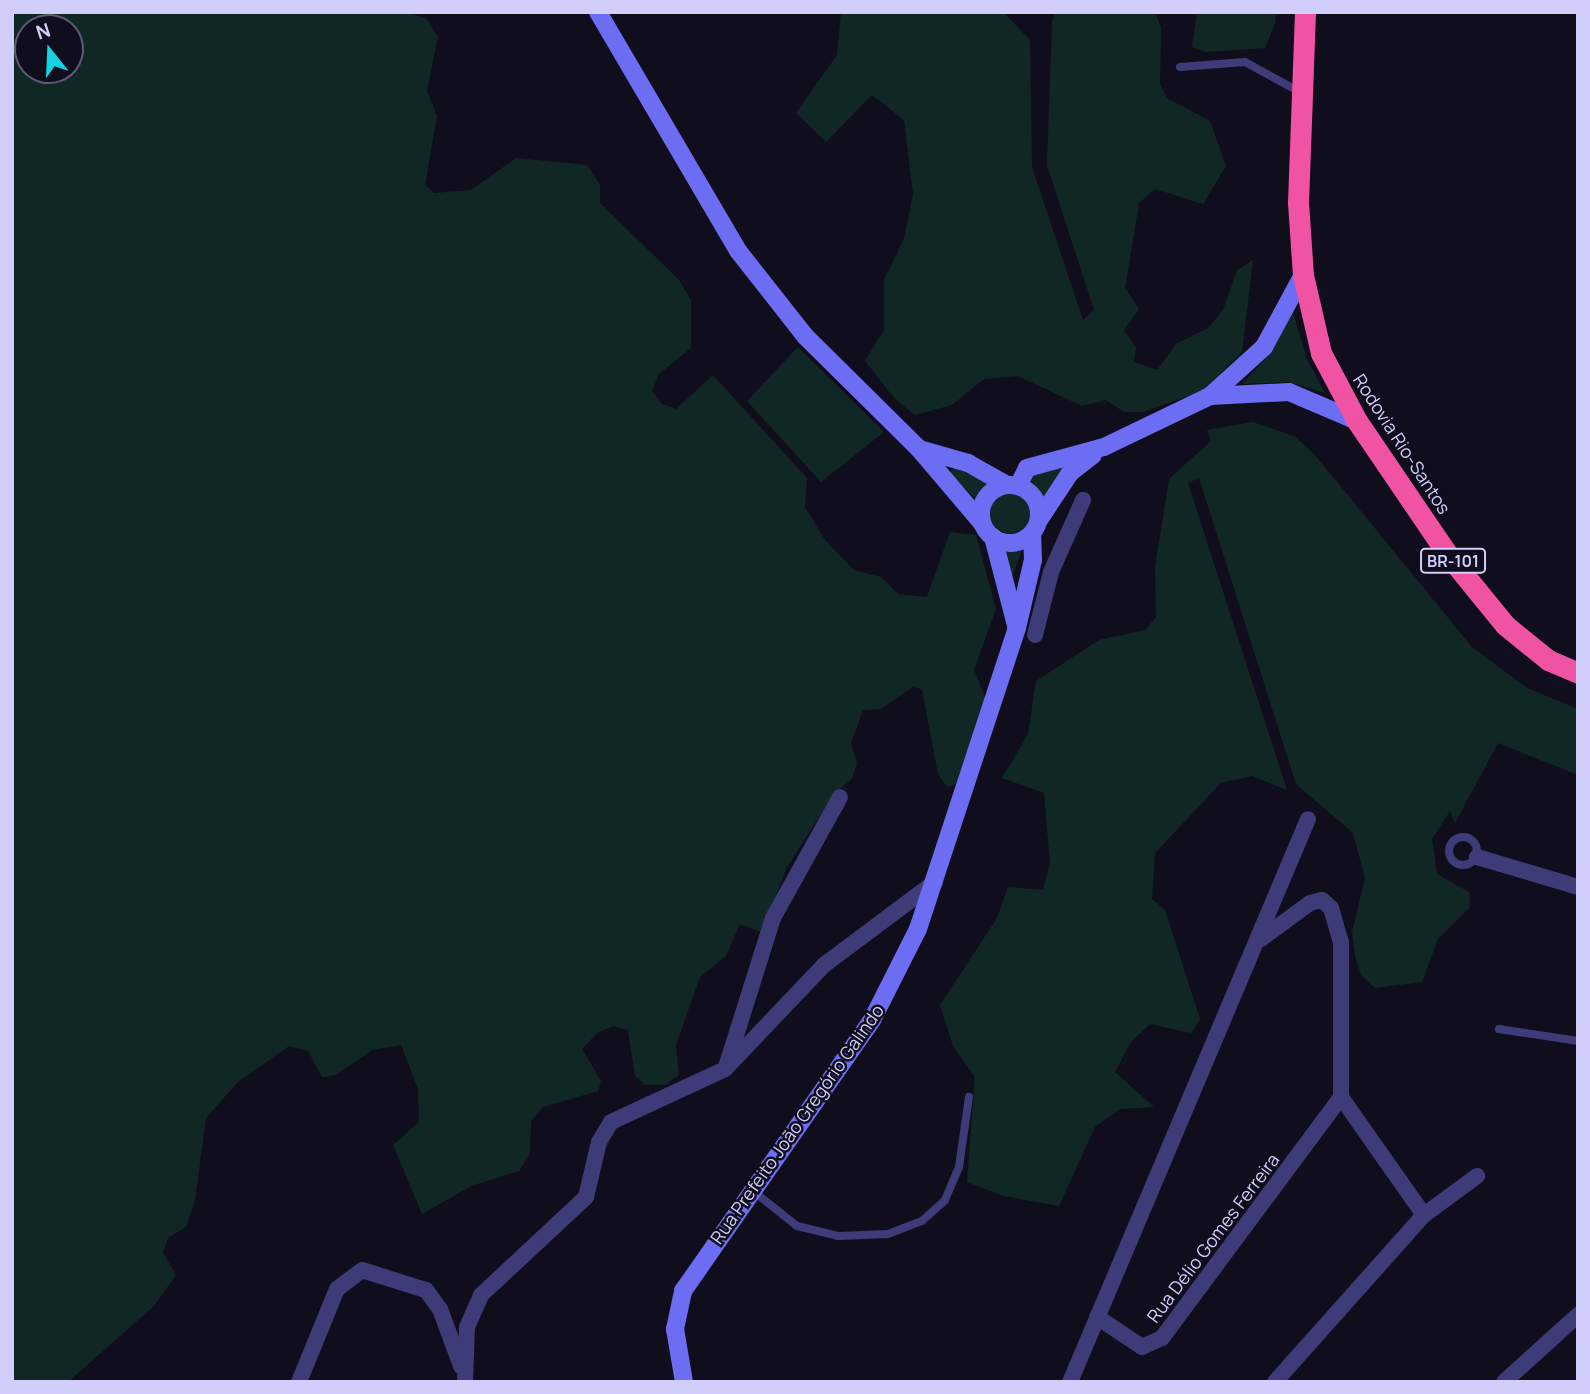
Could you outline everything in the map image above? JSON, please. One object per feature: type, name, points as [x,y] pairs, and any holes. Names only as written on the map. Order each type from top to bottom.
[{"type":"highway","name":"Rodovia Rio-Santos","points":[[1305,12],[1298,91],[1303,275],[1321,353],[1357,421],[1448,555],[1505,625],[1548,660],[1578,673]]},
{"type":"main road","points":[[598,12],[739,252],[805,336],[919,449],[988,530],[1017,542],[1035,527],[1070,473],[1104,447]]},
{"type":"main road","points":[[1017,628],[988,530],[986,498],[1012,485],[1027,468],[1104,447],[1210,396],[1264,347],[1303,275]]},
{"type":"main road","points":[[1210,396],[1289,392],[1357,421]]},
{"type":"main road","points":[[919,449],[968,463],[1012,485],[1037,503],[1035,527]]},
{"type":"main road","name":"Rua Prefeito João Gregório Galindo","points":[[684,1382],[675,1329],[683,1291],[751,1188],[872,1020],[935,882],[1017,628],[1033,560],[1035,527]]},
{"type":"street","points":[[1035,635],[1051,572],[1083,500]]},
{"type":"street","points":[[1033,560],[1051,572]]},
{"type":"street","points":[[725,1069],[773,918],[840,797]]},
{"type":"street","points":[[1070,1382],[1308,819]]},
{"type":"street","points":[[1477,857],[1578,887]]},
{"type":"street","points":[[465,1378],[467,1327],[481,1295],[586,1197],[600,1142],[611,1122],[725,1069],[824,965],[935,882]]},
{"type":"street","points":[[1259,940],[1310,903],[1322,900],[1331,908],[1341,942],[1341,1097],[1424,1216]]},
{"type":"street","name":"Rua Délio Gomes Ferreira","points":[[1097,1317],[1142,1347],[1162,1338],[1341,1097]]},
{"type":"street","points":[[1275,1382],[1424,1216],[1477,1176]]},
{"type":"street","points":[[299,1382],[338,1289],[362,1270],[425,1290],[440,1309],[465,1378]]},
{"type":"street","points":[[1504,1382],[1578,1315]]},
{"type":"lane","points":[[1180,66],[1252,63],[1298,91]]},
{"type":"lane","points":[[1499,1029],[1578,1041]]},
{"type":"lane","points":[[751,1188],[797,1226],[838,1236],[888,1234],[922,1221],[945,1200],[959,1167],[970,1097]]},
{"type":"green space","points":[[12,12],[406,12],[427,19],[438,37],[427,91],[437,116],[425,185],[434,193],[471,190],[516,158],[587,165],[600,185],[600,203],[679,280],[691,300],[691,348],[659,374],[652,391],[662,404],[676,409],[713,375],[807,478],[805,507],[825,540],[854,570],[881,577],[898,594],[927,597],[950,532],[976,535],[996,609],[974,670],[986,699],[956,784],[947,787],[938,774],[922,690],[914,686],[881,709],[863,710],[851,743],[857,763],[852,779],[834,794],[787,867],[761,932],[740,924],[726,956],[700,977],[676,1045],[679,1075],[665,1085],[645,1085],[635,1076],[628,1030],[613,1026],[597,1033],[582,1049],[601,1081],[598,1091],[543,1107],[531,1121],[530,1154],[519,1171],[471,1186],[422,1214],[393,1145],[419,1122],[418,1089],[401,1045],[372,1050],[336,1075],[322,1077],[308,1051],[289,1046],[238,1082],[206,1118],[195,1200],[186,1227],[168,1238],[163,1253],[176,1275],[154,1306],[68,1382],[12,1382]]},
{"type":"green space","points":[[841,12],[1003,12],[1030,40],[1032,167],[1083,320],[1094,310],[1047,165],[1052,23],[1055,12],[1155,12],[1161,27],[1160,84],[1167,98],[1210,121],[1226,166],[1203,204],[1155,189],[1139,203],[1125,288],[1139,309],[1124,330],[1136,347],[1134,362],[1157,370],[1176,344],[1208,328],[1223,310],[1237,270],[1253,260],[1242,352],[1201,392],[1142,412],[1124,412],[1106,400],[1082,406],[1018,376],[984,379],[952,405],[915,415],[895,399],[865,361],[884,330],[884,280],[904,239],[913,194],[904,120],[872,95],[826,142],[796,113],[837,55]]},
{"type":"green space","points":[[1197,12],[1276,12],[1275,24],[1265,48],[1206,52],[1192,47]]},
{"type":"green space","points":[[1292,309],[1307,359],[1325,393],[1289,382],[1242,384],[1269,355]]},
{"type":"green space","points":[[798,347],[884,432],[821,482],[747,401]]},
{"type":"green space","points":[[1253,422],[1294,436],[1315,455],[1472,647],[1527,688],[1578,709],[1578,775],[1498,743],[1455,823],[1450,811],[1432,839],[1437,874],[1469,892],[1470,907],[1438,939],[1422,982],[1375,988],[1361,975],[1355,956],[1352,932],[1365,878],[1353,833],[1296,784],[1199,478],[1188,483],[1287,790],[1252,776],[1221,783],[1155,853],[1152,899],[1165,910],[1200,1019],[1191,1033],[1150,1024],[1131,1042],[1115,1072],[1154,1107],[1120,1109],[1095,1127],[1059,1206],[1004,1196],[967,1182],[975,1077],[953,1046],[940,1005],[997,918],[1008,887],[1043,890],[1050,863],[1044,793],[1002,778],[1028,734],[1036,681],[1099,640],[1145,630],[1156,617],[1155,567],[1169,479],[1211,441],[1207,430]]},
{"type":"green space","points":[[1076,463],[1046,505],[1029,476]]},
{"type":"green space","points":[[954,468],[991,481],[978,501],[949,473]]},
{"type":"green space","points":[[1010,493],[1018,494],[1024,499],[1029,505],[1029,521],[1024,527],[1018,532],[1010,533],[1002,532],[996,527],[991,521],[990,513],[991,505],[996,499],[1002,494]]},
{"type":"green space","points":[[1023,547],[1009,586],[1000,549]]}]
